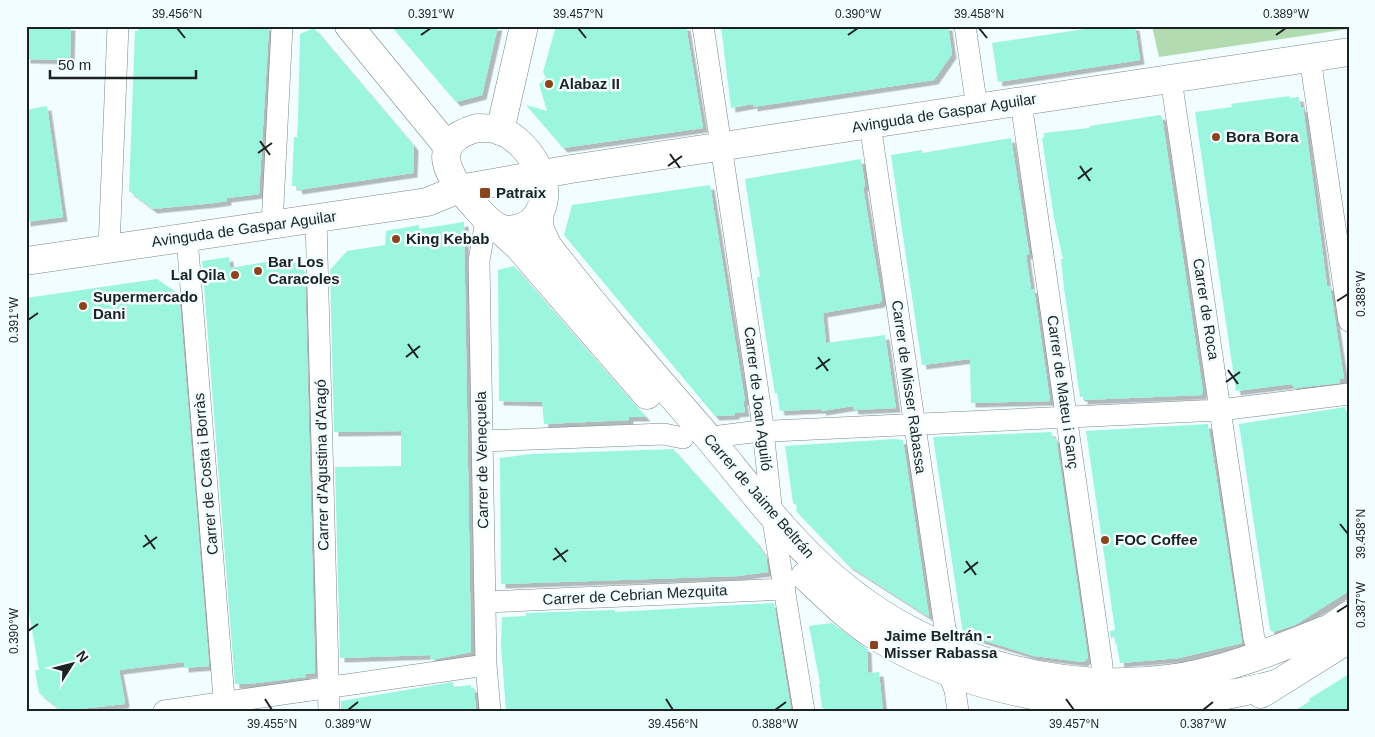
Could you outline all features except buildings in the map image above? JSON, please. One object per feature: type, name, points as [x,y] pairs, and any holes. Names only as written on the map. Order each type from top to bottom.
[{"type":"street","points":[[110,248],[118,26]]},
{"type":"street","points":[[272,225],[282,26]]},
{"type":"street","points":[[350,26],[448,148]]},
{"type":"street","points":[[500,131],[524,26]]},
{"type":"street","name":"Carrer de Joan Aguiló","points":[[703,26],[763,431],[772,514],[804,711]]},
{"type":"street","points":[[965,26],[977,108]]},
{"type":"street","name":"Avinguda de Gaspar Aguilar","points":[[26,262],[427,202],[459,189],[588,166],[1349,52]]},
{"type":"street","points":[[1310,58],[1349,322]]},
{"type":"street","name":"Carrer de Roca","points":[[1171,79],[1254,639],[1260,650],[1265,653]]},
{"type":"street","name":"Carrer de Mateu i Sanç","points":[[1021,102],[1102,665],[1102,676],[1098,682]]},
{"type":"street","name":"Carrer de Misser Rabassa","points":[[870,124],[958,711]]},
{"type":"street","points":[[488,128],[500,131],[529,152],[540,176],[544,196],[540,210],[535,219],[521,228],[503,229],[488,218],[459,189],[447,168],[445,159],[448,148],[456,137],[467,131],[488,128]]},
{"type":"street","name":"Carrer de Jaime Beltrán","points":[[540,210],[539,227],[547,245],[772,514],[813,559],[854,595],[950,660],[1001,688],[1053,699],[1108,704],[1162,707],[1195,700],[1234,702]]},
{"type":"street","name":"Carrer de Jaime Beltrán","points":[[488,218],[519,247],[778,551],[832,601],[877,637],[950,660],[1098,682],[1132,683],[1170,679],[1210,670],[1265,653],[1337,635]]},
{"type":"street","name":"Carrer de Veneçuela","points":[[488,218],[479,261],[486,665],[490,711]]},
{"type":"street","name":"Carrer d'Agustina d'Aragó","points":[[316,219],[329,711]]},
{"type":"street","name":"Carrer de Costa i Borràs","points":[[187,238],[224,706]]},
{"type":"street","points":[[714,445],[720,436],[725,434],[1220,410],[1349,394]]},
{"type":"street","points":[[482,441],[664,434],[683,438]]},
{"type":"street","name":"Carrer de Cebrian Mezquita","points":[[485,602],[785,589]]},
{"type":"street","points":[[1214,711],[1277,684],[1337,635],[1349,615]]},
{"type":"street","points":[[1234,702],[1267,667],[1307,644],[1337,635]]},
{"type":"street","points":[[164,711],[224,706],[328,687],[486,665]]},
{"type":"green space","points":[[1152,26],[1349,26],[1349,29],[1159,57]]},
{"type":"place","name":"Alabaz II","points":[[549,84]]},
{"type":"place","name":"Bora Bora","points":[[1216,137]]},
{"type":"place","name":"Patraix","points":[[485,193]]},
{"type":"place","name":"King Kebab","points":[[396,239]]},
{"type":"place","name":"Bar Los Caracoles","points":[[258,271]]},
{"type":"place","name":"Lal Qila","points":[[235,275]]},
{"type":"place","name":"Supermercado Dani","points":[[83,306]]},
{"type":"place","name":"FOC Coffee","points":[[1105,540]]},
{"type":"place","name":"Jaime Beltrán - Misser Rabassa","points":[[874,645]]}]
